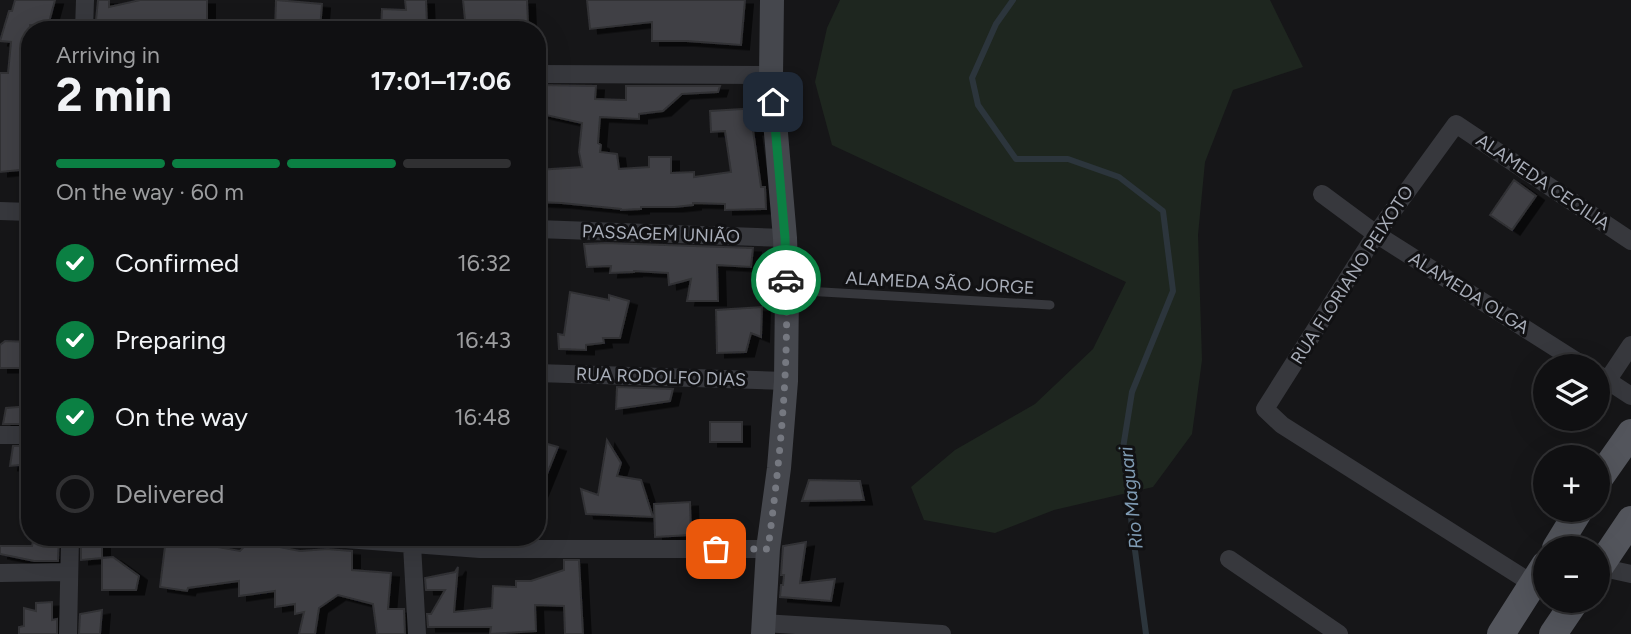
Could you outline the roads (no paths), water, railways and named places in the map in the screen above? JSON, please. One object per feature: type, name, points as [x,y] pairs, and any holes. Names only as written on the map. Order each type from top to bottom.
[{"type":"main road","points":[[1610,463],[1631,433]]},
{"type":"main road","points":[[1610,476],[1619,473],[1631,475]]},
{"type":"main road","points":[[1610,551],[1631,520]]},
{"type":"main road","points":[[1501,634],[1533,583]]},
{"type":"main road","points":[[1554,634],[1568,613]]},
{"type":"street","points":[[84,21],[85,0]]},
{"type":"street","points":[[772,0],[771,75],[787,290],[786,381],[779,468],[768,549],[763,628],[942,634]]},
{"type":"street","points":[[546,74],[771,75]]},
{"type":"street","name":"RUA FLORIANO PEIXOTO","points":[[1456,124],[1376,234],[1265,409],[1282,425],[1533,571]]},
{"type":"street","name":"ALAMEDA CECILIA","points":[[1456,124],[1631,241]]},
{"type":"street","name":"ALAMEDA OLGA","points":[[1322,194],[1376,234],[1565,354]]},
{"type":"street","points":[[0,211],[21,212]]},
{"type":"street","name":"PASSAGEM UNIÃO","points":[[546,229],[785,238]]},
{"type":"street","points":[[1610,369],[1631,345]]},
{"type":"street","name":"RUA RODOLFO DIAS","points":[[546,373],[786,381]]},
{"type":"street","points":[[1610,383],[1631,396]]},
{"type":"street","points":[[0,435],[21,435]]},
{"type":"street","points":[[68,634],[70,546]]},
{"type":"street","points":[[412,546],[416,634]]},
{"type":"street","points":[[429,546],[480,549],[768,549]]},
{"type":"street","points":[[1229,559],[1339,634]]},
{"type":"street","points":[[1610,570],[1631,574]]},
{"type":"street","points":[[0,573],[69,572]]},
{"type":"lane","name":"ALAMEDA SÃO JORGE","points":[[787,290],[1050,304]]},
{"type":"waterway","name":"Rio Maguari","points":[[1013,0],[996,24],[972,78],[978,105],[1016,159],[1068,159],[1119,177],[1163,211],[1173,291],[1132,392],[1123,448],[1146,634]]}]
